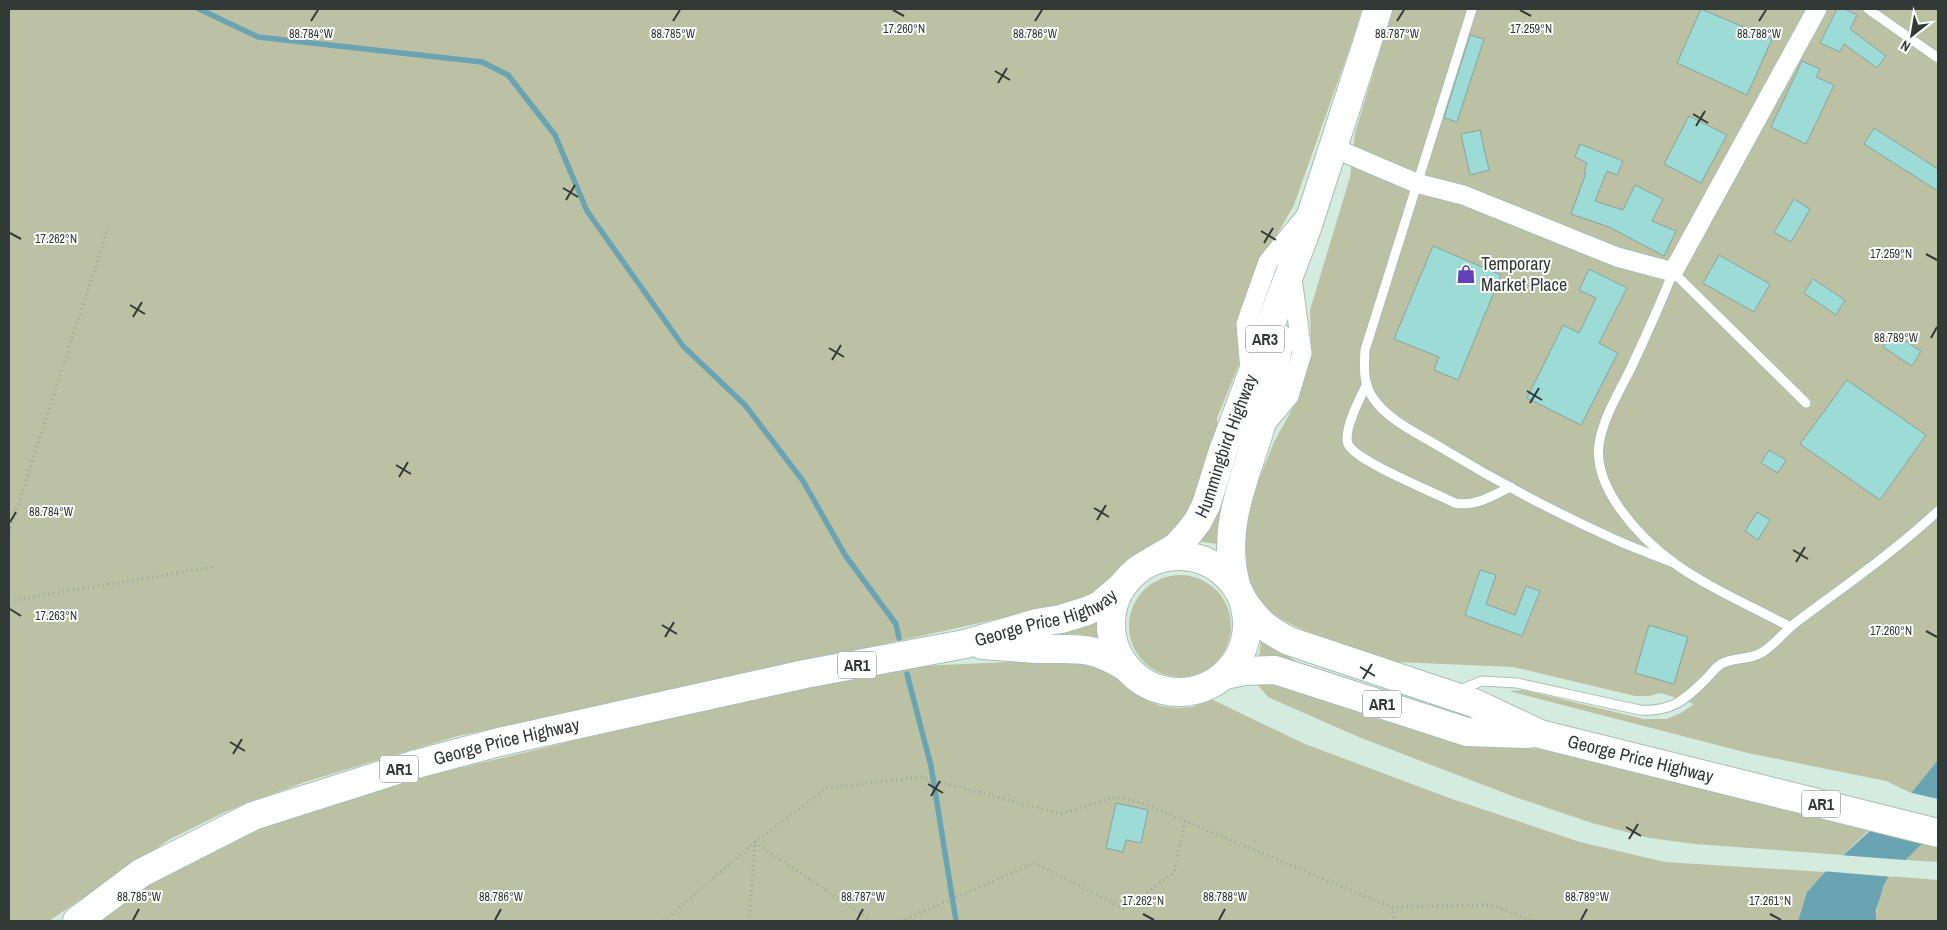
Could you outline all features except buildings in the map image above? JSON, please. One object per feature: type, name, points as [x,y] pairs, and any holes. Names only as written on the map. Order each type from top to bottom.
[{"type":"main road","name":"Hummingbird Highway","points":[[1152,561],[1176,547],[1198,521],[1206,505],[1223,451],[1311,217],[1378,9]]},
{"type":"main road","name":"Hummingbird Highway","points":[[1240,593],[1230,558],[1233,519],[1259,431],[1311,217]]},
{"type":"main road","points":[[1175,556],[1198,558],[1220,568],[1240,593],[1247,613],[1247,636],[1240,657],[1225,675],[1211,685],[1195,691],[1170,692],[1146,684],[1126,667],[1116,649],[1111,628],[1113,606],[1122,586],[1134,572],[1152,561],[1175,556]]},
{"type":"main road","name":"George Price Highway","points":[[77,921],[141,873],[253,816],[412,765],[499,742],[739,688],[965,644],[1018,628],[1061,619],[1087,611],[1109,599],[1122,586]]},
{"type":"main road","name":"George Price Highway","points":[[1240,593],[1256,619],[1289,641],[1474,703],[1540,734],[1938,833]]},
{"type":"main road","name":"George Price Highway","points":[[965,644],[1039,649],[1083,648],[1108,656],[1126,667]]},
{"type":"main road","name":"George Price Highway","points":[[1225,675],[1244,671],[1275,670],[1467,732],[1540,734]]},
{"type":"street","points":[[1334,148],[1416,183],[1463,196],[1617,257],[1673,272],[1817,9]]},
{"type":"lane","points":[[1472,9],[1365,350],[1363,370],[1366,386],[1374,399],[1404,426],[1484,474],[1615,540],[1674,563],[1790,627]]},
{"type":"lane","points":[[1868,9],[1938,58]]},
{"type":"lane","points":[[1674,563],[1637,530],[1621,510],[1604,483],[1597,458],[1599,440],[1605,421],[1654,321],[1673,272],[1806,403]]},
{"type":"lane","points":[[1366,386],[1356,405],[1348,430],[1347,442],[1354,452],[1373,464],[1456,503],[1467,505],[1476,503],[1511,487]]},
{"type":"lane","points":[[1449,694],[1482,681],[1517,683],[1640,710],[1655,711],[1671,707],[1685,697],[1720,664],[1758,654],[1768,649],[1790,627],[1912,535],[1938,511]]},
{"type":"path","points":[[9,533],[108,228]]},
{"type":"path","points":[[9,601],[212,567]]},
{"type":"path","points":[[664,921],[755,842],[827,788],[921,777],[1061,814],[1115,797],[1142,803],[1391,908],[1492,905],[1532,921]]},
{"type":"path","points":[[901,921],[1035,863],[1124,909],[1174,874],[1185,821]]},
{"type":"path","points":[[749,921],[755,842]]},
{"type":"path","points":[[755,842],[871,921]]},
{"type":"path","points":[[1391,908],[1395,921]]},
{"type":"green space","points":[[9,9],[1362,9],[1294,205],[1263,259],[1242,357],[1217,418],[1217,430],[1203,476],[1188,513],[1172,533],[1103,589],[1075,602],[628,701],[458,736],[305,782],[227,811],[170,839],[49,921],[9,921]]},
{"type":"green space","points":[[1393,9],[1938,9],[1938,760],[1911,793],[1886,781],[1748,753],[1509,691],[1523,690],[1644,719],[1667,719],[1681,713],[1694,704],[1661,693],[1649,696],[1635,696],[1513,667],[1397,662],[1303,630],[1269,611],[1260,602],[1252,589],[1246,571],[1242,534],[1245,514],[1274,442],[1295,404],[1311,354],[1310,310],[1350,177],[1355,133]]},
{"type":"green space","points":[[1227,476],[1231,477],[1221,507],[1217,544],[1196,541]]},
{"type":"green space","points":[[1180,575],[1200,579],[1216,590],[1227,606],[1231,626],[1227,646],[1216,662],[1200,673],[1180,677],[1160,673],[1144,662],[1133,646],[1129,626],[1133,606],[1144,590],[1160,579]]},
{"type":"green space","points":[[1098,621],[1101,638],[1076,634],[1043,635]]},
{"type":"green space","points":[[1261,639],[1305,667],[1259,658]]},
{"type":"green space","points":[[1054,660],[1089,661],[1116,675],[1144,699],[1160,706],[1192,707],[1211,699],[1305,744],[1452,799],[1580,842],[1665,862],[1825,872],[1807,892],[1798,921],[94,921],[116,905],[180,866],[238,837],[372,789],[731,703],[898,667]]},
{"type":"green space","points":[[1276,683],[1316,695],[1377,719],[1480,746],[1557,750],[1871,828],[1843,855],[1695,844],[1649,838],[1592,823],[1515,797],[1361,738],[1268,697],[1257,684]]},
{"type":"green space","points":[[1924,842],[1938,845],[1938,862],[1905,860]]},
{"type":"green space","points":[[1889,876],[1938,880],[1938,921],[1876,921],[1880,898]]},
{"type":"water","points":[[1938,760],[1938,825],[1924,842],[1889,876],[1876,910],[1876,921],[1798,921],[1807,892],[1825,872],[1911,793]]},
{"type":"pier","points":[[1908,792],[1938,799],[1938,829],[1868,827]]},
{"type":"pier","points":[[1839,855],[1909,860],[1893,877],[1822,871]]},
{"type":"waterway","points":[[199,9],[258,37],[482,62],[508,75],[555,135],[587,211],[683,346],[745,405],[803,481],[845,555],[896,624],[899,638]]},
{"type":"waterway","points":[[907,674],[931,766],[956,921]]},
{"type":"place","name":"Temporary Market Place","points":[[1466,274]]}]
